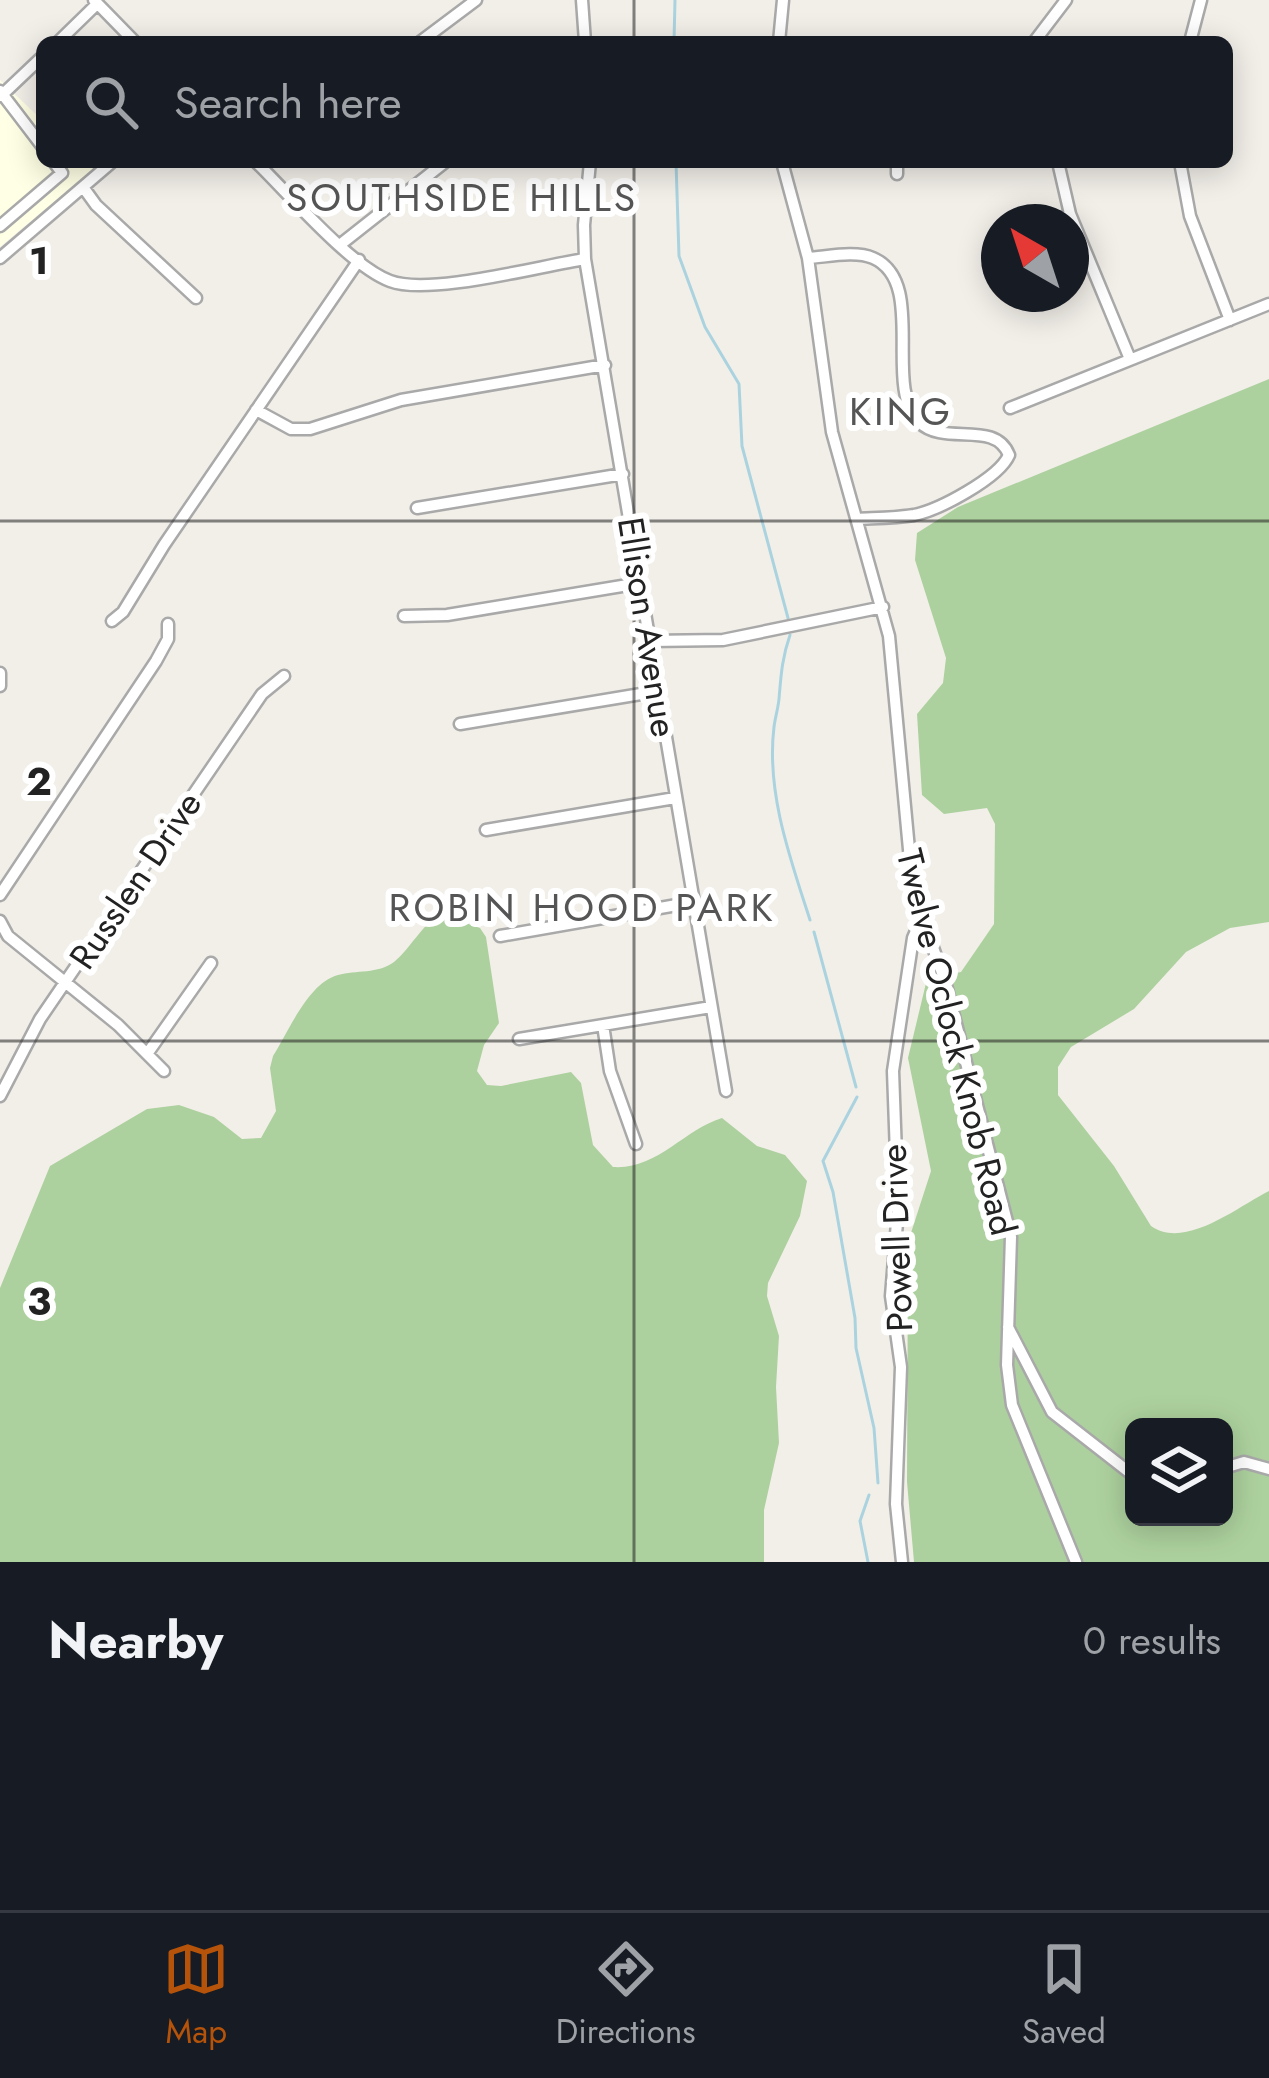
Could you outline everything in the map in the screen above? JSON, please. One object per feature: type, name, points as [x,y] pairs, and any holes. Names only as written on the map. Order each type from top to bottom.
[{"type":"street","points":[[428,36],[476,0]]},
{"type":"street","points":[[581,0],[584,36]]},
{"type":"street","points":[[780,36],[783,0]]},
{"type":"street","points":[[1039,36],[1066,0]]},
{"type":"street","points":[[1192,36],[1202,0]]},
{"type":"street","points":[[64,36],[96,2],[129,36]]},
{"type":"street","points":[[36,62],[1,93],[36,138]]},
{"type":"street","points":[[3,221],[62,173],[58,168]]},
{"type":"street","points":[[0,258],[105,168]]},
{"type":"street","points":[[265,168],[358,260],[389,280],[424,285],[585,260]]},
{"type":"street","points":[[341,244],[437,168]]},
{"type":"street","name":"Ellison Avenue","points":[[590,168],[585,260],[726,1091]]},
{"type":"street","name":"Twelve Oclock Knob Road","points":[[784,168],[808,258],[828,413],[883,607],[894,667],[909,873],[945,981],[1010,1237],[1009,1388],[1016,1421],[1076,1562]]},
{"type":"street","points":[[1059,168],[1068,204]]},
{"type":"street","points":[[1181,168],[1190,216],[1230,320]]},
{"type":"street","points":[[83,187],[96,205],[196,298]]},
{"type":"street","points":[[808,258],[865,256],[879,261],[901,305],[906,398],[915,417],[939,433],[993,437],[1009,455],[986,480],[928,511],[856,519]]},
{"type":"street","points":[[112,621],[123,612],[358,260]]},
{"type":"street","points":[[1089,260],[1130,359]]},
{"type":"street","points":[[1010,408],[1269,304]]},
{"type":"street","points":[[256,410],[291,429],[310,430],[400,400],[604,365]]},
{"type":"street","points":[[417,508],[623,474]]},
{"type":"street","points":[[404,616],[447,615],[640,583]]},
{"type":"street","points":[[649,641],[723,640],[883,607]]},
{"type":"street","points":[[0,895],[156,661],[168,639],[169,624]]},
{"type":"street","points":[[0,673],[0,686]]},
{"type":"street","name":"Russlen Drive","points":[[0,1096],[4,1074],[65,982],[262,694],[284,676]]},
{"type":"street","points":[[460,724],[659,691]]},
{"type":"street","points":[[486,830],[675,798]]},
{"type":"street","points":[[500,936],[694,902]]},
{"type":"street","name":"Powell Drive","points":[[902,1562],[896,1504],[901,1367],[891,1296],[898,1210],[892,1089],[913,938],[922,917]]},
{"type":"street","points":[[0,921],[8,936],[164,1071]]},
{"type":"street","points":[[147,1054],[211,963]]},
{"type":"street","points":[[519,1039],[711,1006]]},
{"type":"street","points":[[603,1025],[610,1071],[636,1144]]},
{"type":"street","points":[[1007,1325],[1052,1412],[1125,1469]]},
{"type":"street","points":[[1233,1465],[1244,1462],[1269,1469]]},
{"type":"shaded area","points":[[0,80],[36,114],[36,168],[93,169],[0,247]]},
{"type":"green space","points":[[1269,379],[1269,922],[1230,928],[1186,952],[1134,1009],[1071,1047],[1058,1067],[1058,1095],[1114,1166],[1151,1226],[1165,1232],[1195,1230],[1269,1191],[1269,1562],[914,1562],[907,1482],[908,1242],[931,1171],[908,1058],[927,979],[961,972],[994,924],[995,824],[987,808],[944,814],[922,795],[917,714],[943,683],[946,658],[915,560],[917,533],[958,507]]},
{"type":"green space","points":[[440,914],[480,928],[486,937],[499,1023],[484,1045],[477,1071],[487,1085],[571,1072],[581,1083],[593,1145],[613,1167],[657,1156],[722,1118],[757,1146],[785,1155],[807,1181],[800,1216],[768,1283],[767,1296],[779,1336],[779,1443],[764,1510],[764,1562],[0,1562],[0,1288],[50,1166],[147,1109],[179,1105],[214,1117],[242,1139],[261,1138],[276,1111],[270,1068],[273,1056],[308,998],[338,975],[388,966]]},
{"type":"waterway","points":[[674,36],[675,0]]},
{"type":"waterway","points":[[676,168],[679,256],[705,327],[739,384],[742,446],[788,618]]},
{"type":"waterway","points":[[790,635],[774,727],[773,776],[810,920]]},
{"type":"waterway","points":[[814,932],[856,1087]]},
{"type":"waterway","points":[[857,1097],[823,1161],[833,1192],[856,1348],[874,1428],[878,1483]]},
{"type":"waterway","points":[[868,1562],[860,1521],[869,1495]]},
{"type":"district","name":"SOUTHSIDE HILLS","points":[[462,197]]},
{"type":"district","name":"KING","points":[[901,411]]},
{"type":"district","name":"ROBIN HOOD PARK","points":[[582,907]]}]
